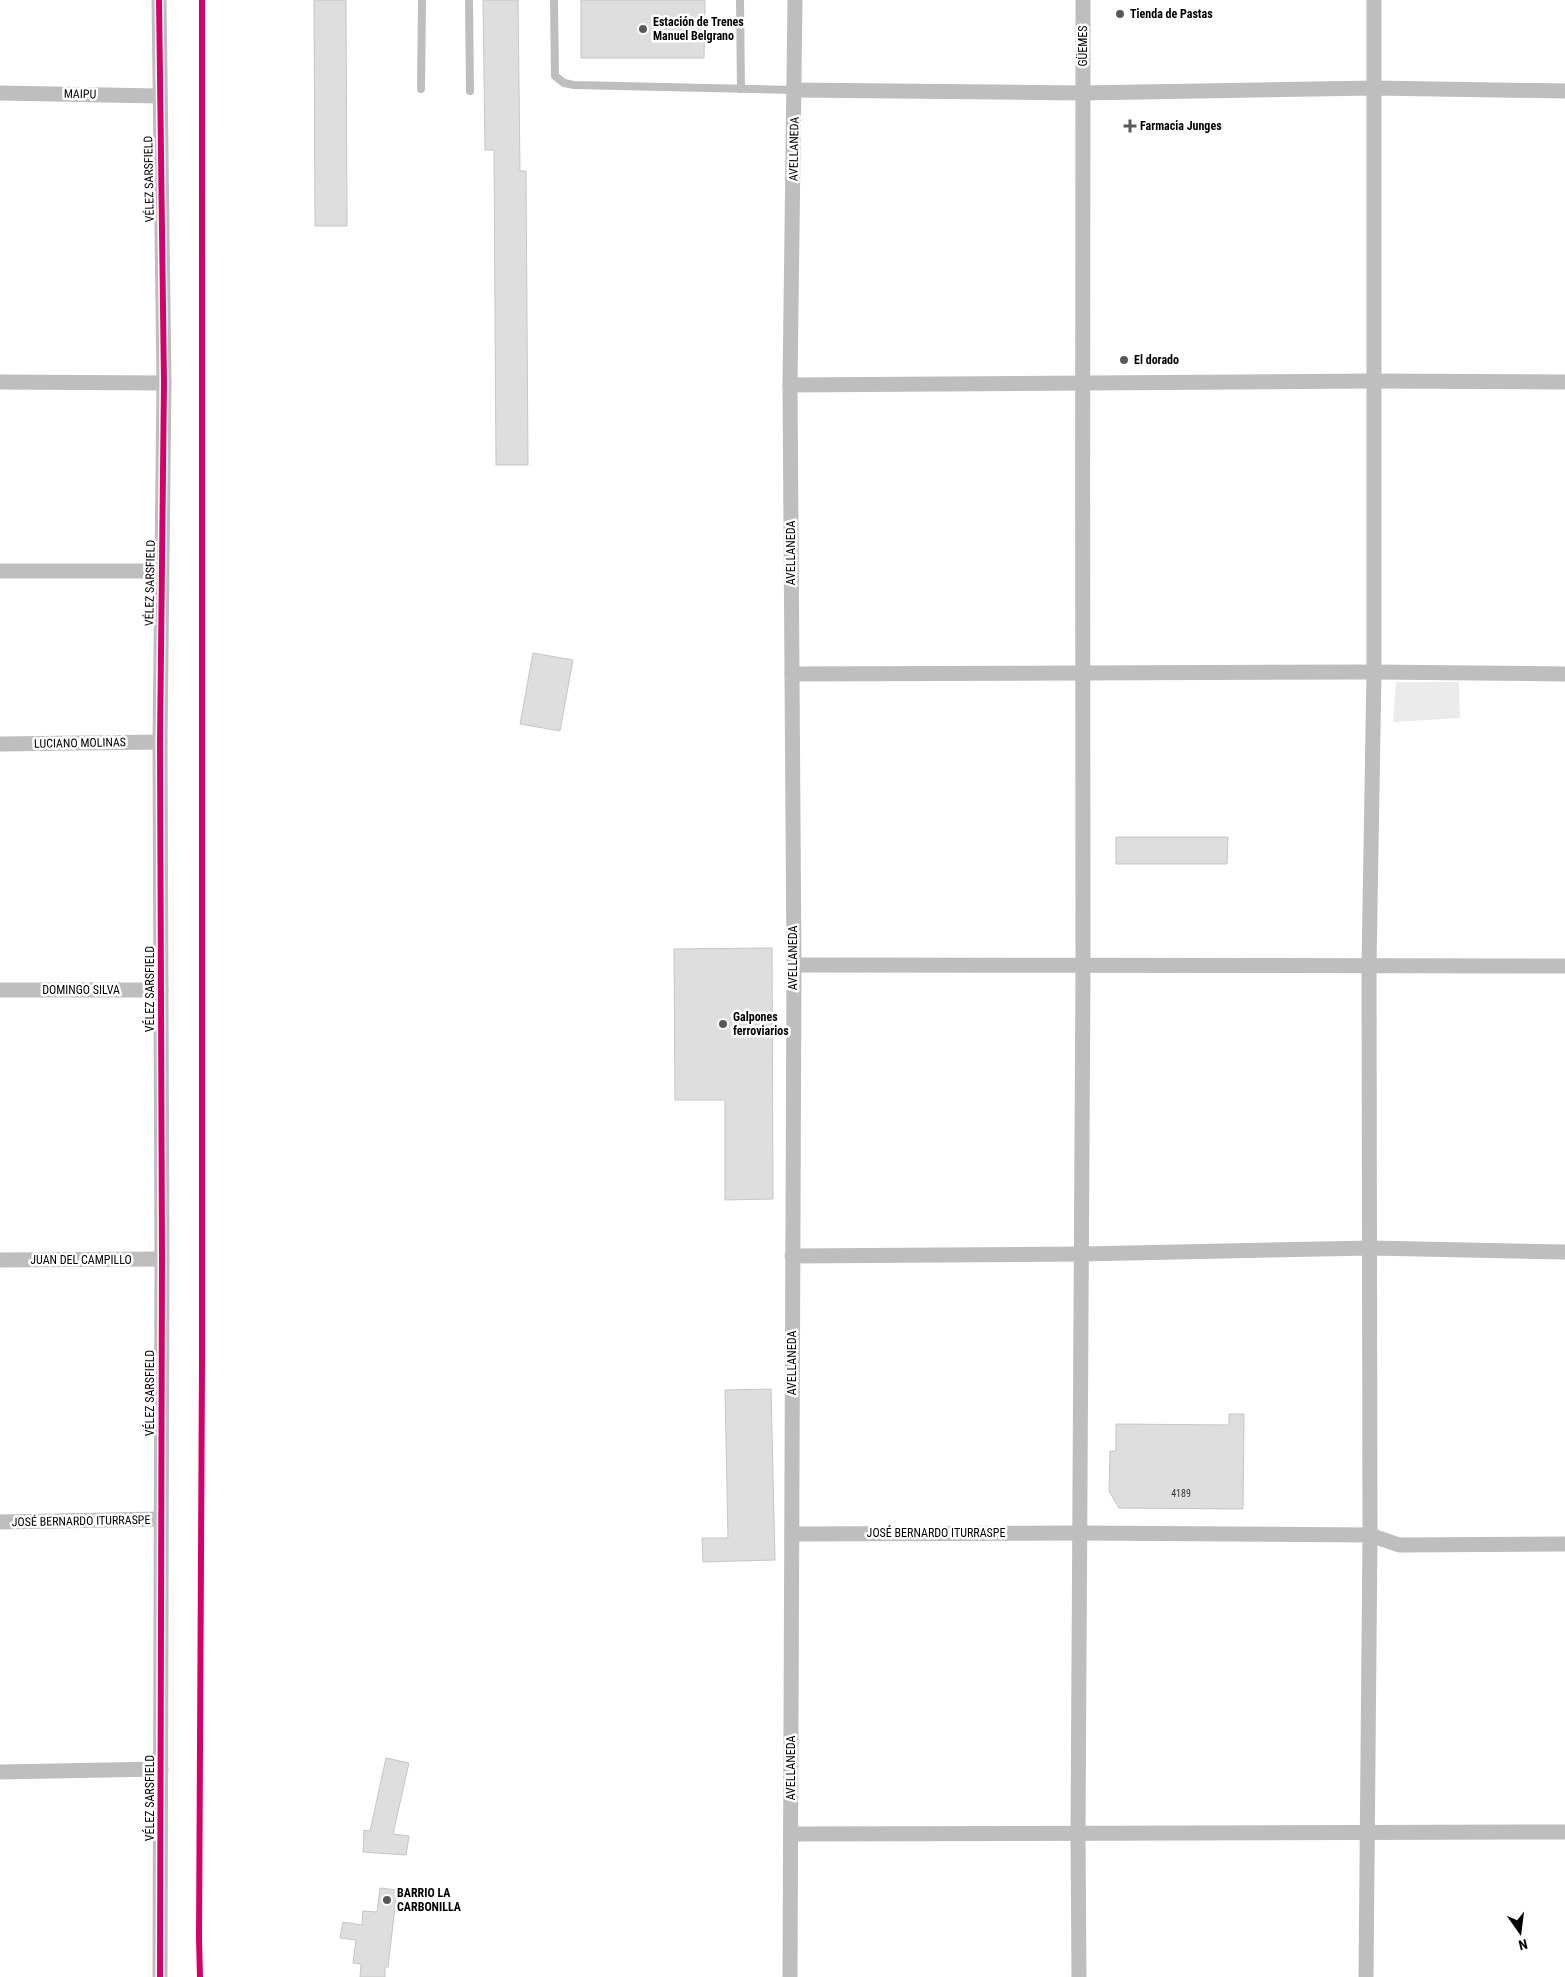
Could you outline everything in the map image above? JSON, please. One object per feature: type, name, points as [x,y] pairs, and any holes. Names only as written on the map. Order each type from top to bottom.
[{"type":"street","name":"VÉLEZ SARSFIELD","points":[[159,0],[164,383],[160,742],[162,1259],[160,1977]]},
{"type":"street","name":"AVELLANEDA","points":[[790,1977],[794,965],[790,385],[795,0]]},
{"type":"street","name":"GÜEMES","points":[[1079,1977],[1078,1834],[1083,965],[1083,0]]},
{"type":"street","points":[[1366,1977],[1369,1833],[1370,1535],[1369,966],[1374,672],[1374,0]]},
{"type":"street","points":[[795,90],[1082,93],[1374,88],[1565,91]]},
{"type":"street","name":"MAIPU","points":[[0,93],[159,96]]},
{"type":"street","points":[[790,385],[1373,381],[1565,382]]},
{"type":"street","points":[[0,382],[164,383]]},
{"type":"street","points":[[0,571],[161,571]]},
{"type":"street","points":[[792,674],[1374,672],[1565,674]]},
{"type":"street","name":"LUCIANO MOLINAS","points":[[0,744],[160,742]]},
{"type":"street","points":[[794,965],[1565,966]]},
{"type":"street","name":"DOMINGO SILVA","points":[[0,990],[161,990]]},
{"type":"street","points":[[792,1256],[1082,1254],[1370,1248],[1565,1252]]},
{"type":"street","name":"JUAN DEL CAMPILLO","points":[[0,1260],[162,1259]]},
{"type":"street","name":"JOSÉ BERNARDO ITURRASPE","points":[[0,1522],[161,1519]]},
{"type":"street","name":"JOSÉ BERNARDO ITURRASPE","points":[[792,1534],[1370,1535],[1399,1545],[1565,1544]]},
{"type":"street","points":[[0,1772],[161,1769]]},
{"type":"street","points":[[790,1834],[1565,1832]]},
{"type":"lane","points":[[421,89],[422,0]]},
{"type":"lane","points":[[469,0],[470,91]]},
{"type":"lane","points":[[554,0],[555,76],[564,83],[574,86],[795,90]]},
{"type":"lane","points":[[740,0],[741,90]]},
{"type":"shaded area","points":[[1396,682],[1459,682],[1460,718],[1393,722]]},
{"type":"building","points":[[314,0],[346,0],[347,226],[315,226]]},
{"type":"building","points":[[483,0],[518,0],[520,171],[526,171],[528,465],[496,465],[494,150],[485,150]]},
{"type":"building","name":"Estación de Trenes Manuel Belgrano","points":[[581,0],[705,0],[704,58],[581,58]]},
{"type":"building","points":[[533,653],[573,660],[560,731],[520,724]]},
{"type":"building","points":[[1116,837],[1228,837],[1227,864],[1116,864]]},
{"type":"building","name":"Galpones ferroviarios","points":[[772,948],[773,1199],[725,1200],[725,1100],[675,1100],[674,949]]},
{"type":"building","points":[[771,1389],[775,1560],[703,1562],[702,1538],[728,1538],[725,1390]]},
{"type":"building","points":[[1229,1414],[1244,1414],[1243,1509],[1119,1508],[1109,1491],[1110,1451],[1116,1451],[1116,1424],[1229,1425]]},
{"type":"building","points":[[386,1758],[409,1763],[393,1834],[409,1836],[406,1855],[363,1852],[364,1830],[370,1831]]},
{"type":"building","points":[[380,1888],[397,1890],[388,1967],[385,1967],[385,1977],[360,1977],[361,1964],[353,1963],[356,1940],[340,1938],[343,1922],[362,1925],[363,1911],[377,1912]]},
{"type":"cycle path","points":[[159,0],[164,383],[160,742],[162,1259],[160,1977]]},
{"type":"cycle path","points":[[200,1977],[202,0]]},
{"type":"place","name":"Tienda de Pastas","points":[[1120,14]]},
{"type":"place","name":"Estación de Trenes Manuel Belgrano","points":[[643,29]]},
{"type":"place","name":"Farmacia Junges","points":[[1130,126]]},
{"type":"place","name":"El dorado","points":[[1124,360]]},
{"type":"place","name":"Galpones ferroviarios","points":[[723,1024]]},
{"type":"place","name":"BARRIO LA CARBONILLA","points":[[387,1900]]}]
